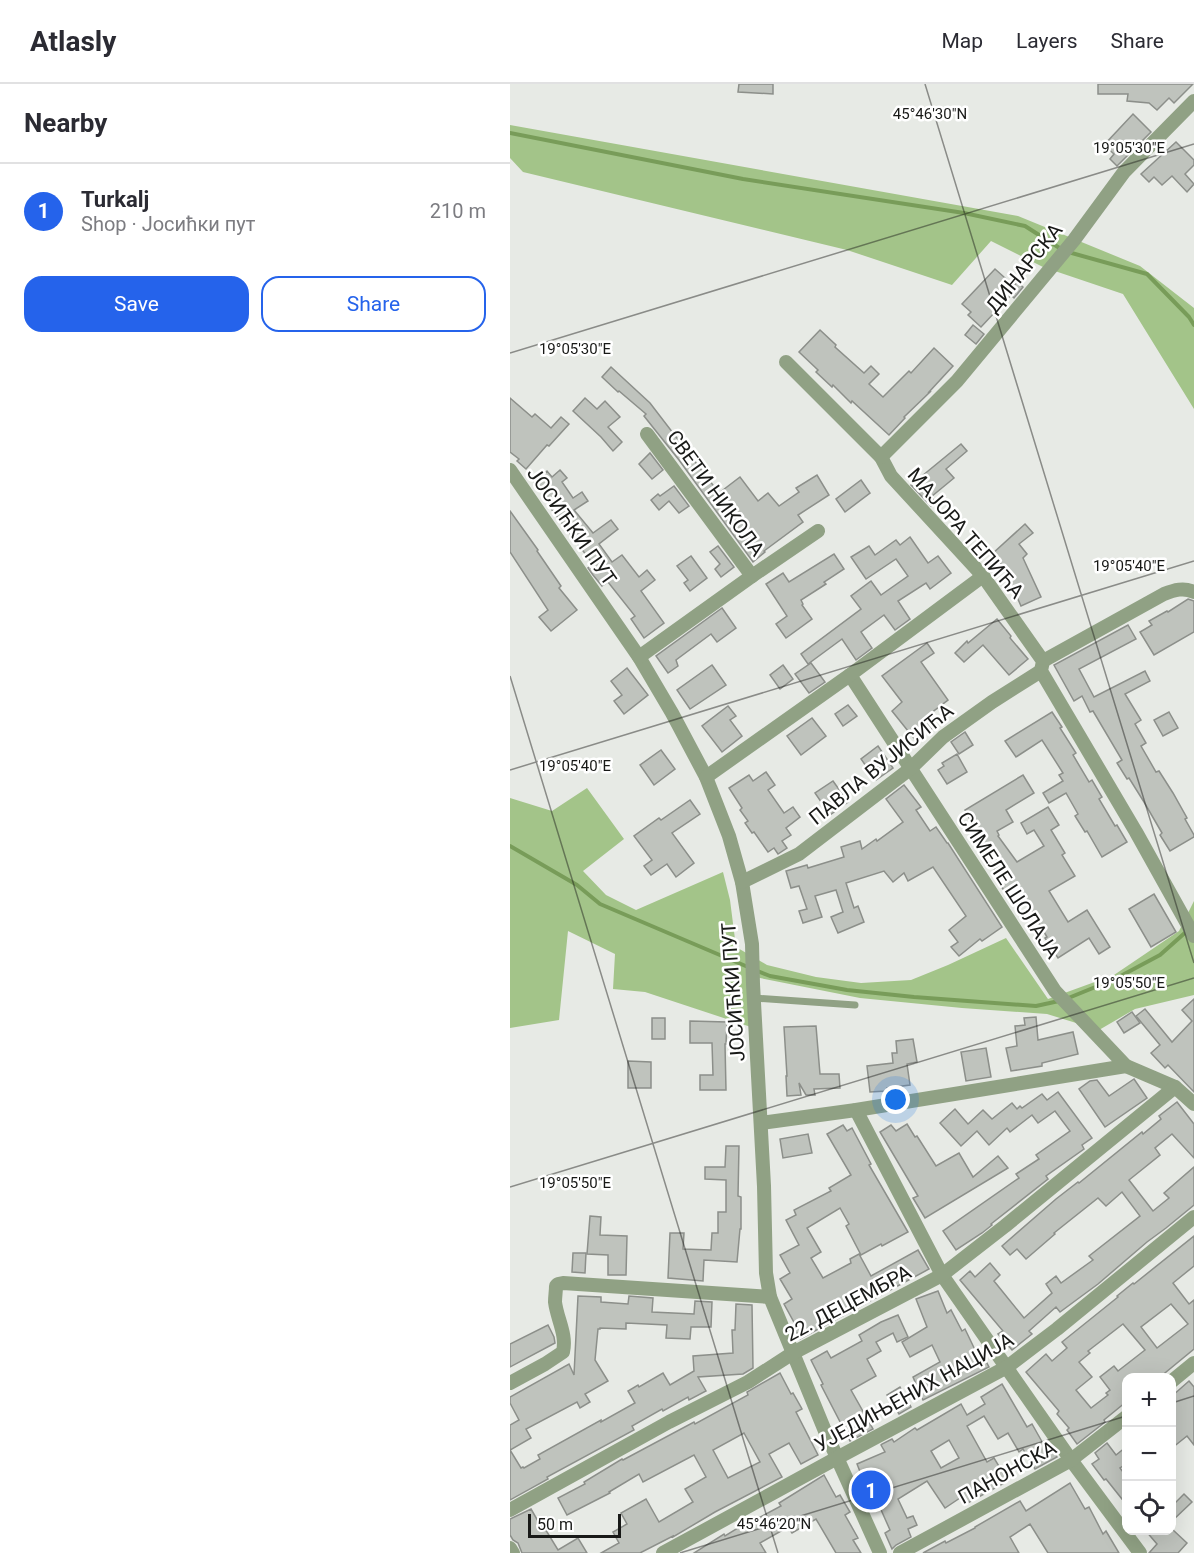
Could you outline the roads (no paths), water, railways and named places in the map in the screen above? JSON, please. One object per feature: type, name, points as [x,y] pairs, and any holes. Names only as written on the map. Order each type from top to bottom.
[{"type":"street","name":"ДИНАРСКА","points":[[881,457],[957,381],[1074,240],[1124,172],[1194,101]]},
{"type":"street","name":"МАЈОРА ТЕПИЋА","points":[[786,362],[881,457],[891,476],[983,576],[1042,666],[1194,936]]},
{"type":"street","name":"СВЕТИ НИКОЛА","points":[[647,434],[752,576]]},
{"type":"street","name":"ЈОСИЋКИ ПУТ","points":[[510,470],[639,657],[706,777],[729,836],[742,882],[752,944],[766,1273],[770,1297],[837,1458],[880,1553]]},
{"type":"street","points":[[639,657],[818,531]]},
{"type":"street","points":[[706,777],[850,675],[983,576]]},
{"type":"street","name":"ПАВЛА ВУЈИСИЋА","points":[[742,882],[799,854],[910,770],[943,737],[1042,666],[1164,594],[1178,589],[1189,589],[1194,592]]},
{"type":"street","name":"СИМЕЛЕ ШОЛАЈА","points":[[850,675],[1055,992],[1126,1066],[1175,1087],[1194,1104]]},
{"type":"street","points":[[760,1123],[856,1110],[1126,1066]]},
{"type":"street","name":"22. ДЕЦЕМБРА","points":[[510,1510],[669,1422],[748,1382],[793,1353],[942,1275],[1175,1087]]},
{"type":"street","points":[[856,1110],[942,1275],[1137,1552]]},
{"type":"street","name":"УЈЕДИЊЕНИХ НАЦИЈА","points":[[663,1553],[1007,1367],[1194,1217]]},
{"type":"street","points":[[510,1383],[563,1352],[565,1344],[563,1331],[555,1301],[558,1284],[770,1297]]},
{"type":"street","points":[[1176,1378],[1194,1363]]},
{"type":"street","name":"ПАНОНСКА","points":[[900,1553],[1071,1460],[1122,1420]]},
{"type":"street","points":[[510,1548],[513,1553]]},
{"type":"lane","points":[[754,998],[855,1005]]},
{"type":"waterway","points":[[510,133],[743,179],[964,213],[1025,226],[1061,249]]},
{"type":"waterway","points":[[1068,252],[1147,274],[1194,325]]},
{"type":"waterway","points":[[510,846],[577,885],[600,904],[748,967]]},
{"type":"waterway","points":[[1066,999],[1115,979],[1160,955],[1187,931]]},
{"type":"waterway","points":[[755,970],[770,976],[847,990],[914,997],[1036,1006],[1059,1001]]},
{"type":"place","name":"Turkalj","points":[[871,1490]]}]
